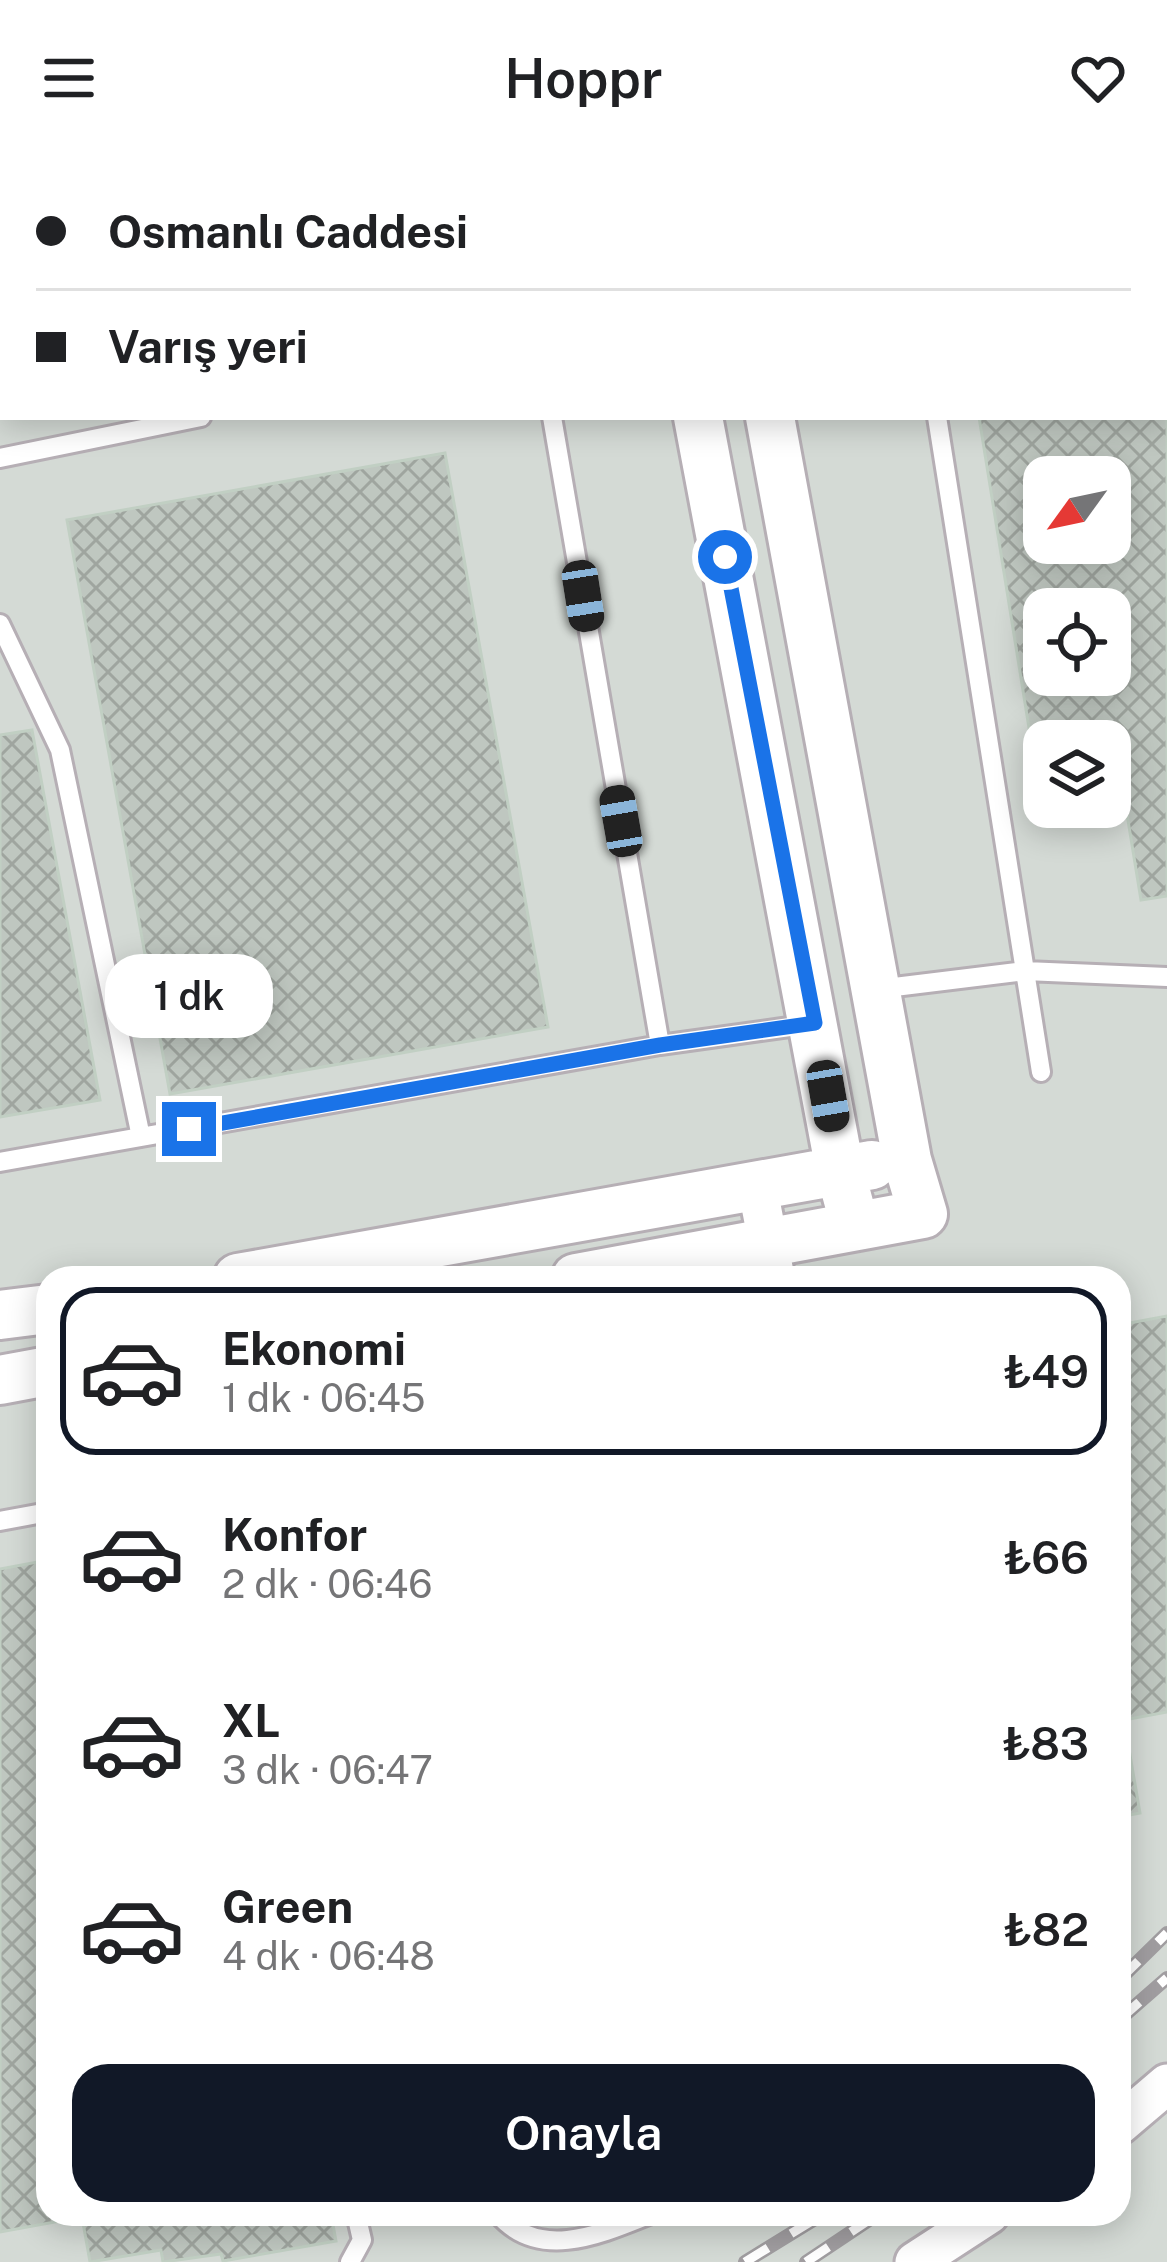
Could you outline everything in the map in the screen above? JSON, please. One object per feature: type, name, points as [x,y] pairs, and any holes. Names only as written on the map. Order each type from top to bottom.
[{"type":"street","points":[[699,420],[840,1170],[855,1226]]},
{"type":"street","points":[[714,1266],[771,1261],[855,1226],[923,1214],[907,1160],[771,420]]},
{"type":"street","points":[[304,1266],[907,1160]]},
{"type":"street","points":[[757,1184],[771,1261]]},
{"type":"street","points":[[0,1315],[36,1310]]},
{"type":"street","points":[[0,1380],[36,1373]]},
{"type":"street","points":[[1131,2115],[1167,2084]]},
{"type":"street","points":[[915,2262],[972,2226]]},
{"type":"lane","points":[[0,458],[186,420]]},
{"type":"lane","points":[[553,420],[660,1045]]},
{"type":"lane","points":[[937,420],[1041,1072]]},
{"type":"lane","points":[[0,624],[60,750],[142,1137]]},
{"type":"lane","points":[[878,989],[1025,970],[1167,977]]},
{"type":"lane","points":[[0,1162],[660,1045],[815,1023]]},
{"type":"lane","points":[[0,1521],[36,1514]]},
{"type":"lane","points":[[350,2262],[362,2240],[359,2226]]},
{"type":"lane","points":[[509,2226],[533,2242],[594,2237],[621,2226]]},
{"type":"shaded area","points":[[0,420],[1167,420],[1167,2262],[0,2262]]},
{"type":"building","points":[[979,420],[1167,420],[1167,896],[1141,900],[1129,828],[1131,720],[1028,720],[1024,696],[1131,696],[1131,588],[1023,588],[1023,691]]},
{"type":"building","points":[[445,453],[548,1027],[170,1094],[67,520]]},
{"type":"building","points":[[32,730],[100,1100],[0,1117],[0,735]]},
{"type":"building","points":[[1167,1316],[1167,1712],[1131,1719],[1131,1323]]},
{"type":"building","points":[[36,1562],[36,2225],[0,2232],[0,1569]]},
{"type":"building","points":[[1131,1761],[1140,1813],[1131,1815]]},
{"type":"building","points":[[84,2226],[333,2226],[336,2241],[223,2261],[221,2254],[163,2262],[161,2250],[90,2262]]},
{"type":"railway","points":[[1131,1968],[1167,1933]]},
{"type":"railway","points":[[1131,2010],[1167,1978]]},
{"type":"railway","points":[[745,2262],[804,2226]]},
{"type":"railway","points":[[806,2262],[860,2226]]},
{"type":"route","points":[[189,1129],[660,1045],[815,1023],[725,557]]}]
